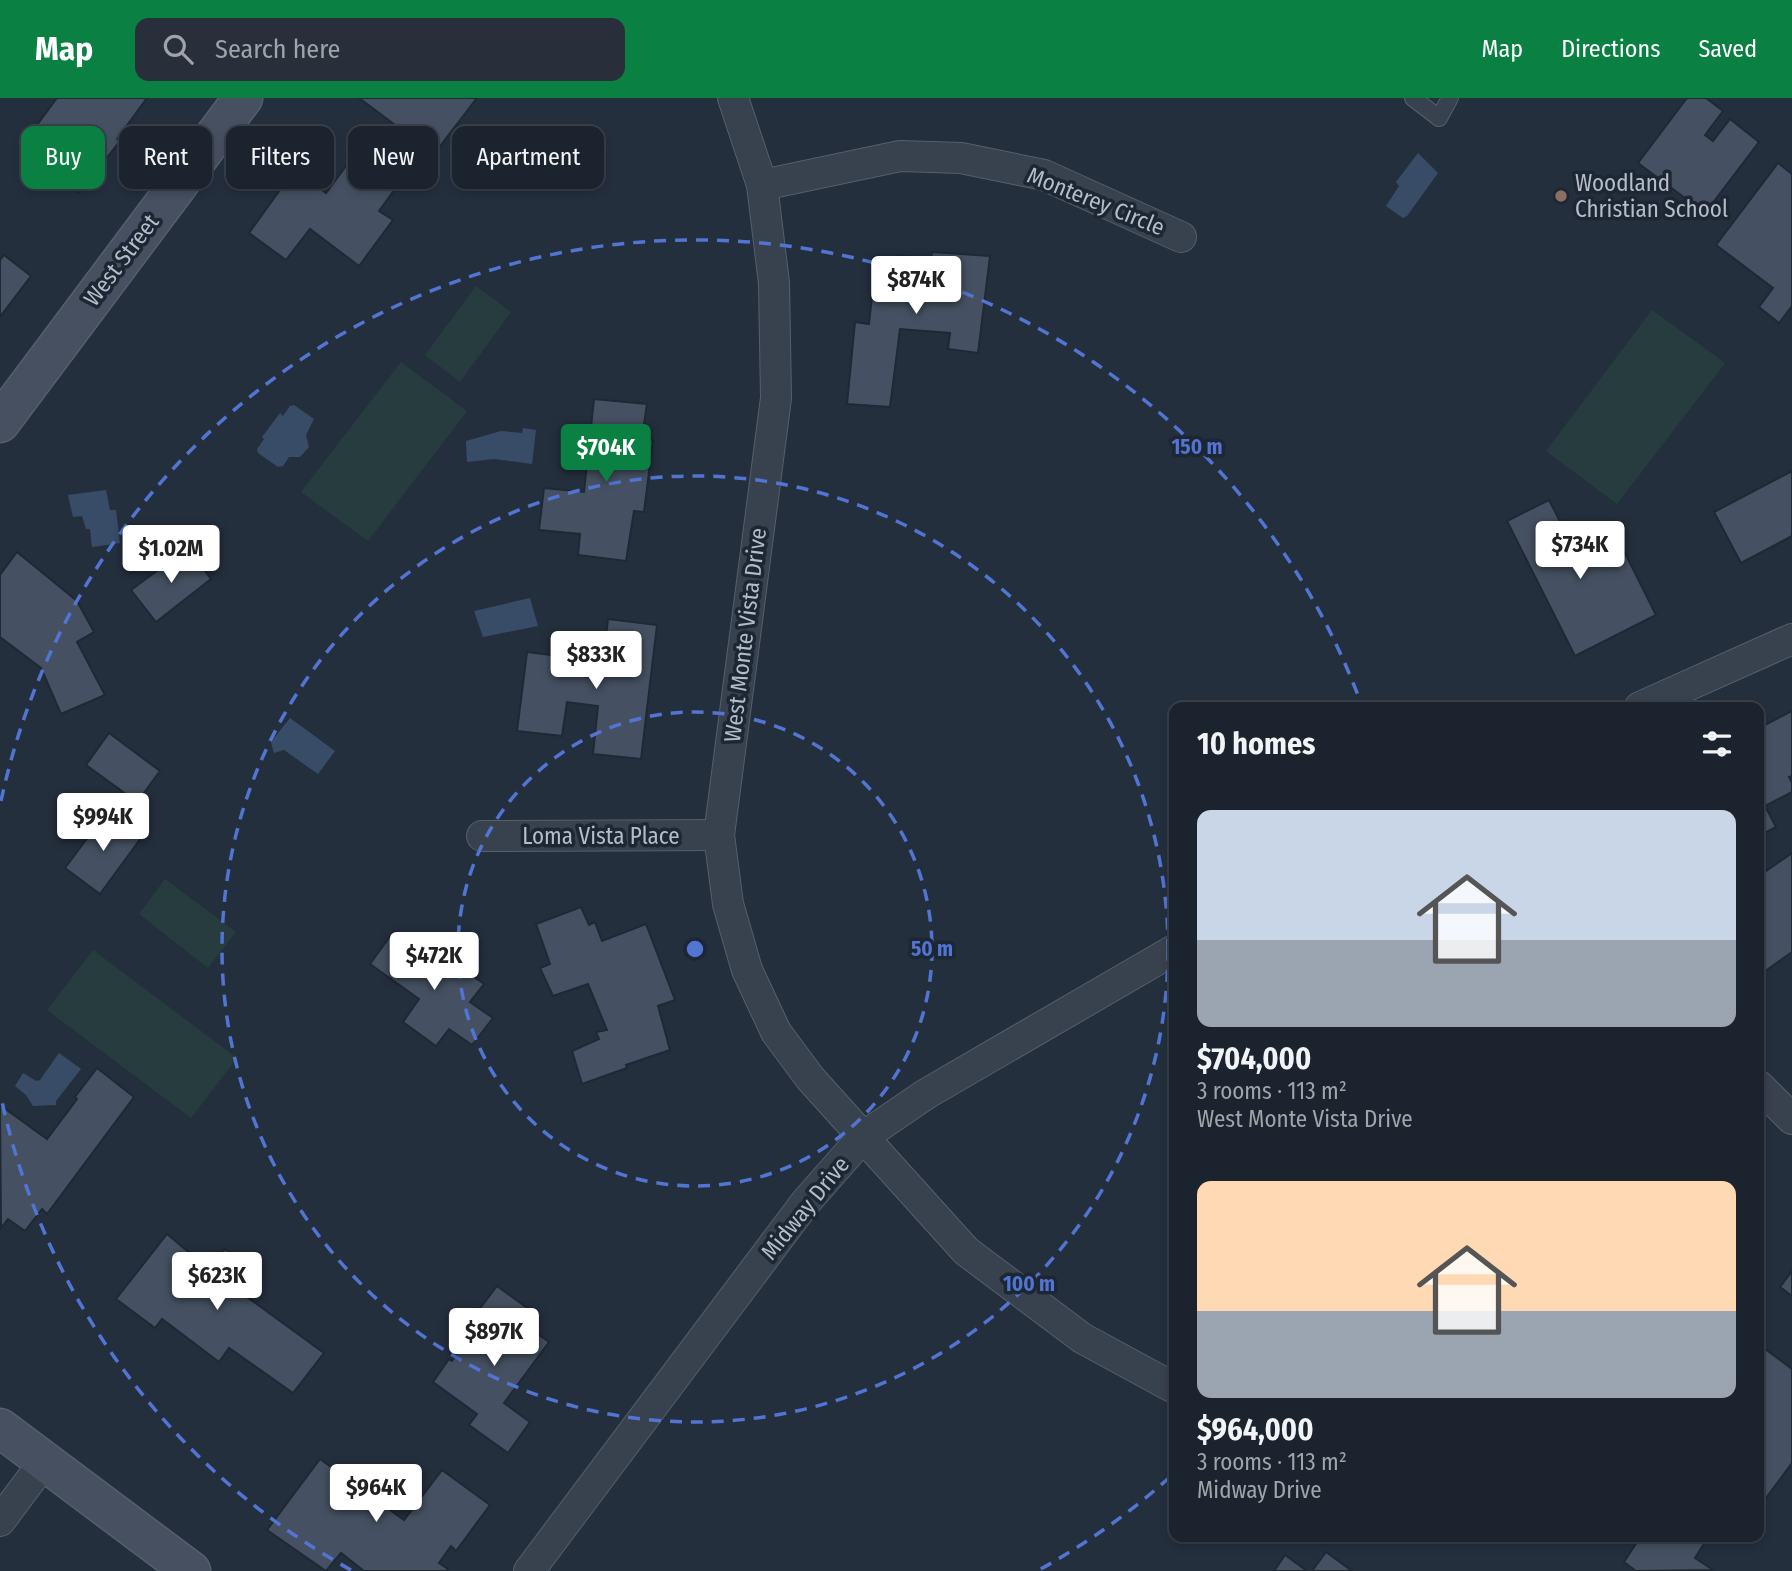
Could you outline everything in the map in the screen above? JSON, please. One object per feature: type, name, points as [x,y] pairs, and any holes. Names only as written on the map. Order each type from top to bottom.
[{"type":"street","name":"West Street","points":[[0,422],[243,98]]},
{"type":"street","name":"West Monte Vista Drive","points":[[733,98],[762,185],[774,283],[775,398],[719,835],[728,904],[747,970],[776,1032],[810,1078],[966,1251],[1082,1338],[1169,1385]]},
{"type":"street","name":"Monterey Circle","points":[[762,185],[900,156],[961,158],[1044,175],[1181,237]]},
{"type":"street","points":[[1651,702],[1792,639]]},
{"type":"street","name":"Loma Vista Place","points":[[482,836],[719,835]]},
{"type":"street","name":"Midway Drive","points":[[529,1571],[805,1203],[863,1137],[926,1094],[1169,953]]},
{"type":"street","points":[[1764,1091],[1792,1119]]},
{"type":"street","points":[[0,1428],[191,1571]]},
{"type":"street","points":[[0,1521],[44,1462]]},
{"type":"lane","points":[[1413,98],[1440,118],[1450,98]]},
{"type":"green space","points":[[476,286],[511,312],[460,382],[425,355]]},
{"type":"green space","points":[[1652,310],[1725,363],[1617,504],[1546,451]]},
{"type":"green space","points":[[401,362],[467,411],[368,541],[301,492]]},
{"type":"green space","points":[[165,879],[236,932],[208,968],[139,914]]},
{"type":"green space","points":[[93,950],[237,1058],[191,1118],[47,1010]]},
{"type":"water","points":[[1418,153],[1438,173],[1403,218],[1386,206],[1399,186],[1396,182]]},
{"type":"water","points":[[294,405],[314,419],[306,435],[309,447],[300,457],[289,457],[283,466],[278,467],[258,453],[257,449],[264,439],[262,437],[280,413],[283,416],[290,406]]},
{"type":"water","points":[[523,428],[536,430],[532,464],[494,459],[467,462],[466,441],[501,431],[522,433]]},
{"type":"water","points":[[106,490],[110,510],[116,510],[120,543],[92,547],[90,529],[86,529],[82,516],[73,517],[68,495]]},
{"type":"water","points":[[530,598],[538,626],[483,637],[474,611]]},
{"type":"water","points":[[290,718],[335,751],[318,774],[284,750],[274,753],[271,742]]},
{"type":"water","points":[[59,1053],[81,1069],[56,1101],[56,1105],[33,1106],[26,1095],[15,1086],[23,1073],[36,1081],[40,1080]]},
{"type":"building","points":[[57,98],[147,98],[127,126],[119,126],[119,142],[105,160],[105,126],[37,125]]},
{"type":"building","points":[[359,98],[477,98],[456,126],[452,126],[452,131],[438,149],[438,126],[396,126]]},
{"type":"building","points":[[1687,98],[1706,98],[1723,111],[1705,135],[1713,141],[1730,119],[1759,142],[1705,213],[1638,163]]},
{"type":"building","points":[[348,163],[348,189],[395,189],[379,211],[393,220],[359,266],[310,229],[286,260],[249,233],[281,189],[321,189],[326,193],[329,189],[334,189],[334,182]]},
{"type":"building","points":[[1778,163],[1792,174],[1792,306],[1779,323],[1759,307],[1773,288],[1716,245]]},
{"type":"building","points":[[932,252],[990,256],[978,353],[948,349],[950,333],[900,329],[890,407],[847,404],[855,322],[869,324],[876,258],[897,261],[897,255],[931,260]]},
{"type":"building","points":[[4,255],[31,276],[0,317],[0,260]]},
{"type":"building","points":[[594,399],[647,404],[642,438],[653,440],[644,512],[634,511],[626,561],[578,555],[580,534],[539,530],[544,488],[584,492]]},
{"type":"building","points":[[1792,471],[1792,536],[1741,563],[1714,512]]},
{"type":"building","points":[[1549,500],[1577,554],[1596,545],[1604,559],[1623,549],[1656,615],[1575,656],[1507,521]]},
{"type":"building","points":[[188,548],[211,579],[156,622],[131,590]]},
{"type":"building","points":[[17,552],[77,601],[94,632],[77,642],[105,695],[61,714],[41,668],[0,637],[0,575]]},
{"type":"building","points":[[608,619],[657,625],[641,759],[593,754],[598,706],[567,702],[562,736],[517,731],[527,652],[567,657],[564,674],[601,678]]},
{"type":"building","points":[[1792,711],[1792,776],[1789,777],[1792,792],[1765,806],[1776,827],[1764,833],[1764,725]]},
{"type":"building","points":[[109,733],[160,771],[137,802],[86,765]]},
{"type":"building","points":[[107,812],[141,838],[100,894],[65,868]]},
{"type":"building","points":[[1792,853],[1792,952],[1764,972],[1764,873]]},
{"type":"building","points":[[581,907],[589,925],[595,922],[602,941],[646,924],[675,1000],[658,1006],[670,1050],[582,1084],[572,1051],[599,1039],[596,1032],[607,1030],[588,984],[553,996],[540,968],[550,964],[536,924]]},
{"type":"building","points":[[394,931],[443,967],[449,959],[484,984],[470,1002],[493,1018],[472,1045],[449,1029],[436,1046],[403,1022],[419,999],[370,964]]},
{"type":"building","points":[[97,1068],[134,1097],[47,1214],[42,1209],[25,1231],[8,1219],[1,1228],[0,1105],[47,1139]]},
{"type":"building","points":[[167,1234],[210,1270],[225,1249],[251,1269],[236,1289],[324,1353],[293,1393],[229,1348],[219,1362],[162,1319],[155,1328],[116,1299]]},
{"type":"building","points":[[1792,1271],[1792,1296],[1780,1287]]},
{"type":"building","points":[[497,1286],[530,1310],[521,1322],[549,1342],[504,1403],[530,1422],[508,1453],[469,1425],[477,1414],[433,1382],[485,1316],[478,1311]]},
{"type":"building","points":[[1764,1348],[1792,1369],[1792,1463],[1766,1498]]},
{"type":"building","points":[[320,1459],[404,1520],[442,1470],[490,1505],[456,1551],[451,1546],[439,1563],[448,1569],[446,1571],[364,1571],[341,1553],[326,1571],[267,1530]]},
{"type":"building","points":[[1637,1542],[1705,1542],[1695,1558],[1713,1570],[1636,1571],[1624,1562]]},
{"type":"building","points":[[1326,1552],[1352,1571],[1312,1571]]},
{"type":"building","points":[[1285,1555],[1307,1571],[1274,1571]]},
{"type":"place","name":"Woodland Christian School","points":[[1561,196]]}]
